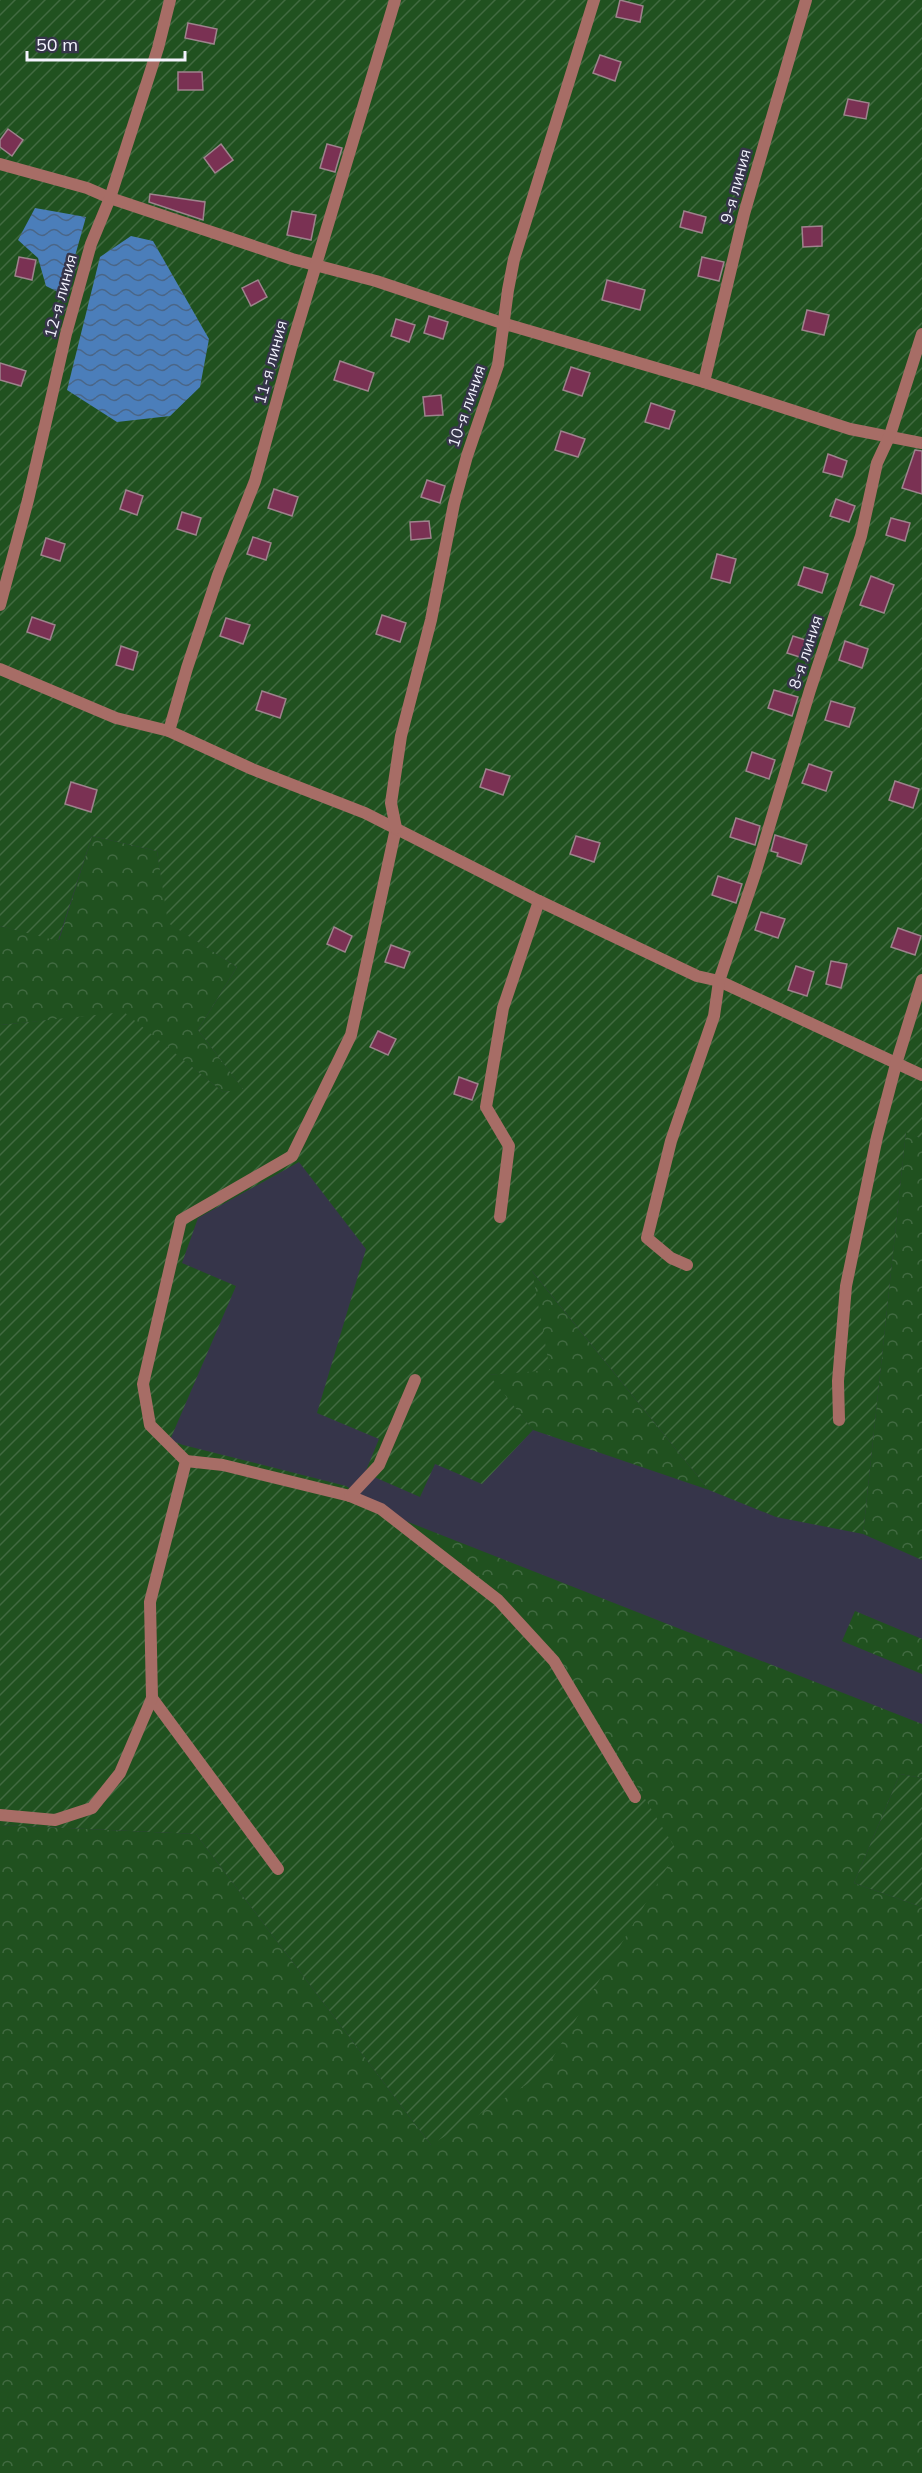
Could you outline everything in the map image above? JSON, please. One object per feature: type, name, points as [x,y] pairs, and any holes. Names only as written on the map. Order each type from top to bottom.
[{"type":"street","name":"12-я линия","points":[[0,605],[28,500],[69,323],[91,244],[110,198],[158,48],[170,0]]},
{"type":"street","name":"11-я линия","points":[[169,731],[218,575],[255,481],[395,0]]},
{"type":"street","name":"10-я линия","points":[[396,828],[391,803],[402,736],[431,620],[454,504],[467,456],[498,365],[514,259],[594,0]]},
{"type":"street","name":"9-я линия","points":[[704,382],[744,214],[806,0]]},
{"type":"street","points":[[0,164],[87,188],[110,198],[292,259],[376,281],[505,324],[704,382],[850,429],[922,443]]},
{"type":"street","name":"8-я линия","points":[[687,1265],[670,1258],[647,1238],[671,1141],[714,1016],[719,981],[755,874],[806,702],[861,536],[877,463],[890,435],[922,334]]},
{"type":"street","points":[[0,669],[116,717],[169,731],[252,769],[396,828],[539,901],[697,976],[719,981],[922,1075]]},
{"type":"street","points":[[396,828],[351,1035],[292,1156],[181,1220],[143,1384],[150,1425],[186,1461],[223,1465],[350,1496],[381,1509],[498,1600],[554,1661],[635,1797]]},
{"type":"street","points":[[500,1217],[509,1146],[486,1107],[503,1008],[539,901]]},
{"type":"street","points":[[839,1420],[838,1381],[846,1286],[877,1137],[896,1064],[922,980]]},
{"type":"street","points":[[350,1496],[378,1465],[415,1380]]},
{"type":"street","points":[[0,1815],[55,1820],[92,1808],[120,1773],[152,1698],[150,1602],[186,1461]]},
{"type":"street","points":[[152,1698],[278,1869]]},
{"type":"green space","points":[[0,0],[922,0],[922,1139],[906,1132],[863,1534],[776,1517],[709,1490],[532,1271],[550,1370],[489,1375],[533,1430],[482,1484],[435,1464],[420,1497],[365,1473],[379,1439],[317,1413],[366,1249],[299,1162],[198,1218],[182,1263],[236,1286],[170,1440],[346,1486],[398,1518],[479,1576],[556,1654],[677,1851],[543,2074],[431,2145],[196,1834],[0,1825],[0,1025],[124,1012],[223,1092],[243,1089],[198,1030],[237,967],[168,923],[157,851],[92,836],[58,941],[0,926]]},
{"type":"green space","points":[[92,836],[157,851],[169,923],[237,967],[198,1030],[244,1090],[223,1092],[124,1013],[0,1025],[0,926],[59,940]]},
{"type":"green space","points":[[906,1131],[922,1139],[922,1560],[863,1534]]},
{"type":"green space","points":[[531,1270],[709,1490],[533,1430],[488,1375],[549,1369]]},
{"type":"green space","points":[[398,1518],[922,1724],[922,1778],[900,1774],[854,1883],[922,1907],[922,2473],[0,2473],[0,1825],[196,1834],[431,2145]]},
{"type":"green space","points":[[855,1611],[922,1639],[922,1674],[842,1641]]},
{"type":"green space","points":[[900,1774],[922,1778],[922,1907],[854,1883]]},
{"type":"water","points":[[35,208],[86,217],[64,295],[46,286],[38,258],[18,240]]},
{"type":"water","points":[[131,236],[153,241],[209,339],[200,387],[170,416],[117,422],[67,390],[100,257]]},
{"type":"building","points":[[620,0],[643,6],[640,22],[616,17]]},
{"type":"building","points":[[188,23],[217,29],[214,44],[185,38]]},
{"type":"building","points":[[600,55],[621,62],[615,81],[593,73]]},
{"type":"building","points":[[178,72],[202,72],[203,90],[178,90]]},
{"type":"building","points":[[848,99],[869,103],[866,119],[844,115]]},
{"type":"building","points":[[8,129],[23,140],[12,156],[0,147],[0,140]]},
{"type":"building","points":[[221,144],[233,160],[215,173],[204,158]]},
{"type":"building","points":[[327,144],[342,148],[335,172],[320,168]]},
{"type":"building","points":[[150,194],[205,202],[203,220],[149,202]]},
{"type":"building","points":[[292,211],[316,215],[311,240],[287,235]]},
{"type":"building","points":[[684,211],[706,217],[702,233],[680,227]]},
{"type":"building","points":[[822,226],[822,246],[803,247],[802,227]]},
{"type":"building","points":[[19,257],[36,260],[32,280],[15,276]]},
{"type":"building","points":[[702,257],[724,262],[719,281],[698,276]]},
{"type":"building","points":[[258,280],[267,297],[251,306],[242,288]]},
{"type":"building","points":[[607,280],[645,290],[640,310],[602,300]]},
{"type":"building","points":[[807,310],[829,315],[824,335],[802,330]]},
{"type":"building","points":[[429,316],[448,322],[443,339],[424,333]]},
{"type":"building","points":[[396,319],[415,325],[409,342],[391,336]]},
{"type":"building","points":[[340,361],[374,373],[368,391],[334,380]]},
{"type":"building","points":[[0,363],[26,371],[21,386],[0,380]]},
{"type":"building","points":[[571,367],[590,373],[582,396],[563,390]]},
{"type":"building","points":[[441,395],[443,415],[425,416],[423,397]]},
{"type":"building","points":[[651,403],[675,411],[669,429],[645,422]]},
{"type":"building","points":[[561,431],[585,439],[578,457],[555,450]]},
{"type":"building","points":[[915,450],[922,451],[922,494],[902,488]]},
{"type":"building","points":[[828,454],[847,461],[842,477],[823,472]]},
{"type":"building","points":[[427,480],[445,486],[440,503],[421,497]]},
{"type":"building","points":[[274,489],[298,497],[292,516],[268,508]]},
{"type":"building","points":[[126,490],[143,496],[137,515],[120,509]]},
{"type":"building","points":[[836,499],[855,506],[849,522],[830,516]]},
{"type":"building","points":[[182,512],[201,518],[196,535],[177,529]]},
{"type":"building","points":[[891,518],[910,523],[905,541],[886,535]]},
{"type":"building","points":[[429,521],[431,538],[411,540],[410,522]]},
{"type":"building","points":[[253,537],[271,543],[266,560],[247,554]]},
{"type":"building","points":[[46,538],[65,544],[60,561],[41,555]]},
{"type":"building","points":[[717,554],[736,559],[730,583],[711,578]]},
{"type":"building","points":[[804,567],[828,574],[822,593],[798,585]]},
{"type":"building","points":[[871,576],[894,585],[884,613],[860,605]]},
{"type":"building","points":[[382,615],[406,623],[400,642],[376,634]]},
{"type":"building","points":[[32,617],[55,625],[50,640],[27,632]]},
{"type":"building","points":[[226,618],[250,625],[243,644],[220,636]]},
{"type":"building","points":[[793,636],[812,642],[806,659],[787,653]]},
{"type":"building","points":[[845,641],[868,649],[862,668],[839,660]]},
{"type":"building","points":[[121,646],[138,652],[133,670],[116,665]]},
{"type":"building","points":[[774,690],[798,697],[792,716],[768,708]]},
{"type":"building","points":[[262,691],[286,699],[280,718],[256,710]]},
{"type":"building","points":[[831,701],[855,708],[849,727],[825,720]]},
{"type":"building","points":[[752,752],[775,760],[769,779],[746,771]]},
{"type":"building","points":[[809,764],[832,772],[826,791],[802,783]]},
{"type":"building","points":[[486,769],[510,776],[503,795],[480,787]]},
{"type":"building","points":[[895,781],[919,789],[913,808],[889,800]]},
{"type":"building","points":[[71,782],[97,790],[91,812],[65,804]]},
{"type":"building","points":[[736,818],[760,826],[755,845],[730,837]]},
{"type":"building","points":[[775,835],[807,845],[801,864],[777,856],[778,853],[771,851]]},
{"type":"building","points":[[576,836],[600,843],[594,862],[570,854]]},
{"type":"building","points":[[718,876],[742,884],[736,903],[712,895]]},
{"type":"building","points":[[761,912],[785,919],[778,938],[755,930]]},
{"type":"building","points":[[334,927],[352,936],[345,952],[327,944]]},
{"type":"building","points":[[898,928],[921,936],[915,955],[891,947]]},
{"type":"building","points":[[391,945],[410,952],[404,968],[385,962]]},
{"type":"building","points":[[831,961],[847,964],[841,988],[826,984]]},
{"type":"building","points":[[796,966],[814,972],[807,996],[788,990]]},
{"type":"building","points":[[378,1031],[396,1039],[388,1055],[370,1047]]},
{"type":"building","points":[[459,1077],[478,1084],[472,1100],[454,1094]]}]
